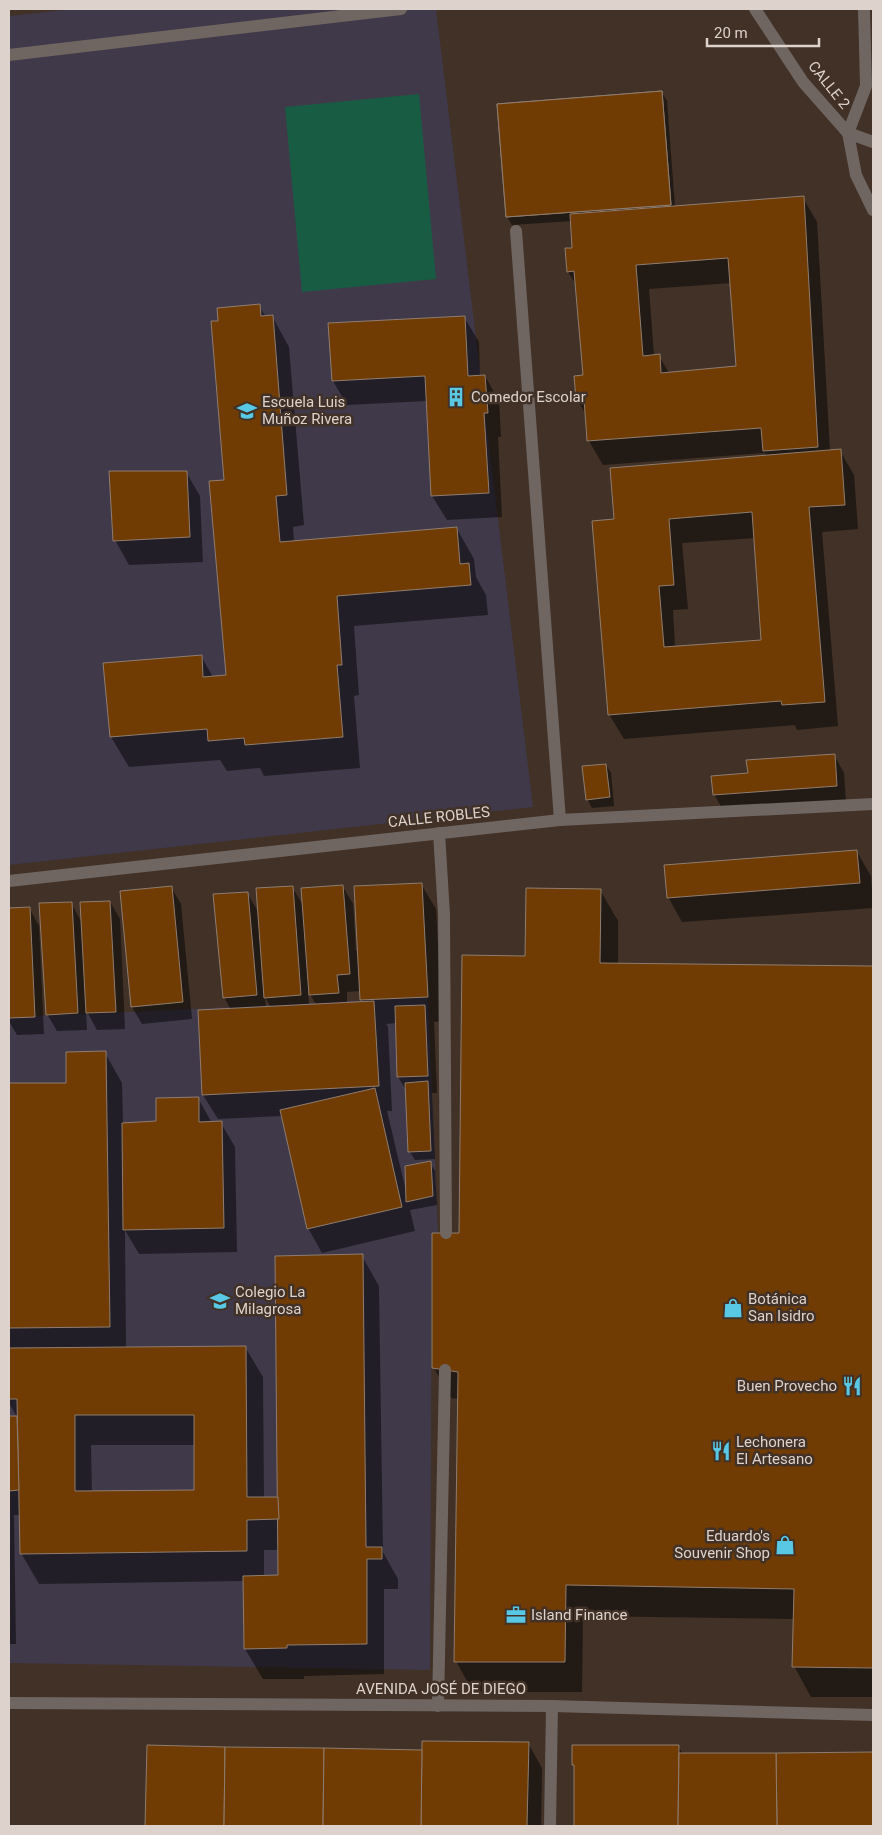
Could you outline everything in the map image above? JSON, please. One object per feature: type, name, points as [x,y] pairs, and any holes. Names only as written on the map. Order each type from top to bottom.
[{"type":"street","points":[[9,55],[401,9]]},
{"type":"street","name":"CALLE 2","points":[[755,9],[803,82],[848,133],[873,142]]},
{"type":"street","points":[[864,9],[866,86],[848,133],[856,174],[873,210]]},
{"type":"street","points":[[516,231],[560,820]]},
{"type":"street","name":"CALLE ROBLES","points":[[9,881],[560,820],[873,804]]},
{"type":"street","points":[[440,834],[444,914],[446,1233]]},
{"type":"street","points":[[438,1706],[445,1370]]},
{"type":"street","name":"AVENIDA JOSÉ DE DIEGO","points":[[9,1703],[552,1706],[873,1715]]},
{"type":"street","points":[[550,1826],[552,1706]]},
{"type":"shaded area","name":"Escuela Luis Muñoz Rivera","points":[[73,9],[436,9],[533,807],[9,865],[9,16]]},
{"type":"shaded area","name":"Colegio La Milagrosa","points":[[428,997],[438,1233],[432,1233],[430,1670],[9,1663],[9,1017]]},
{"type":"green space","points":[[419,94],[436,279],[302,292],[285,107]]},
{"type":"building","points":[[662,91],[671,205],[506,217],[497,104]]},
{"type":"building","points":[[662,91],[671,205],[506,217],[497,104]]},
{"type":"building","points":[[804,196],[818,447],[763,451],[761,428],[587,441],[584,399],[576,399],[574,376],[583,375],[574,271],[567,272],[565,248],[572,248],[570,214]],"holes":[[[728,258],[736,366],[661,373],[660,354],[643,356],[636,265]]]},
{"type":"building","points":[[260,304],[261,316],[273,315],[287,495],[276,496],[280,542],[457,527],[460,564],[469,563],[471,585],[337,596],[342,665],[337,665],[343,737],[245,745],[244,738],[208,741],[207,729],[110,737],[103,663],[202,655],[203,677],[226,675],[209,481],[224,480],[211,321],[218,321],[217,308]]},
{"type":"building","name":"Comedor Escolar","points":[[465,316],[468,376],[485,375],[488,413],[484,413],[489,493],[431,496],[425,376],[332,381],[328,323]]},
{"type":"building","points":[[841,449],[845,505],[809,507],[825,702],[782,705],[781,701],[608,715],[592,521],[614,519],[610,468]],"holes":[[[752,512],[761,640],[664,647],[659,586],[674,585],[669,519]]]},
{"type":"building","points":[[109,471],[187,471],[190,537],[113,541]]},
{"type":"building","points":[[835,754],[837,786],[713,795],[711,776],[748,773],[746,760]]},
{"type":"building","points":[[606,764],[610,797],[586,800],[582,766]]},
{"type":"building","points":[[857,850],[860,883],[667,898],[664,865]]},
{"type":"building","points":[[422,883],[428,997],[360,1000],[354,886]]},
{"type":"building","points":[[343,885],[350,974],[337,975],[339,993],[309,995],[301,888]]},
{"type":"building","points":[[172,886],[183,1002],[131,1007],[120,891]]},
{"type":"building","points":[[293,886],[301,995],[264,998],[256,888]]},
{"type":"building","points":[[526,888],[601,889],[600,963],[873,966],[873,1668],[792,1667],[794,1589],[566,1585],[565,1662],[454,1662],[458,1372],[432,1368],[432,1233],[459,1233],[462,955],[525,956]]},
{"type":"building","points":[[248,892],[257,995],[223,998],[213,894]]},
{"type":"building","points":[[110,901],[116,1012],[86,1013],[80,902]]},
{"type":"building","points":[[72,902],[78,1013],[46,1015],[39,903]]},
{"type":"building","points":[[30,907],[35,1017],[9,1018],[9,908]]},
{"type":"building","points":[[374,1001],[379,1086],[202,1095],[198,1010]]},
{"type":"building","points":[[425,1005],[428,1076],[397,1077],[395,1006]]},
{"type":"building","points":[[106,1051],[110,1327],[9,1328],[9,1083],[66,1083],[66,1052]]},
{"type":"building","points":[[428,1081],[431,1151],[408,1152],[405,1083]]},
{"type":"building","points":[[375,1088],[402,1207],[307,1229],[280,1110]]},
{"type":"building","points":[[199,1097],[199,1122],[222,1121],[224,1228],[123,1230],[122,1123],[156,1121],[156,1098]]},
{"type":"building","points":[[431,1161],[433,1196],[406,1202],[405,1166]]},
{"type":"building","points":[[363,1254],[366,1547],[382,1547],[382,1559],[367,1559],[367,1644],[287,1645],[287,1648],[244,1649],[243,1576],[278,1575],[275,1256]]},
{"type":"building","points":[[246,1346],[247,1497],[278,1497],[279,1519],[247,1520],[247,1551],[20,1554],[17,1399],[9,1399],[9,1348]],"holes":[[[75,1415],[194,1415],[194,1490],[75,1491]]]},
{"type":"building","points":[[9,1416],[17,1416],[19,1490],[9,1491]]},
{"type":"building","points":[[422,1741],[529,1742],[527,1826],[421,1826]]},
{"type":"building","points":[[147,1745],[225,1747],[224,1826],[145,1826]]},
{"type":"building","points":[[572,1745],[679,1745],[678,1826],[574,1826],[574,1765],[572,1765]]},
{"type":"building","points":[[225,1747],[324,1748],[323,1826],[224,1826]]},
{"type":"building","points":[[324,1748],[422,1750],[421,1826],[323,1826]]},
{"type":"building","points":[[873,1752],[873,1826],[777,1826],[776,1753]]},
{"type":"building","points":[[679,1753],[776,1753],[777,1826],[678,1826]]},
{"type":"place","name":"Comedor Escolar","points":[[456,397]]},
{"type":"place","name":"Escuela Luis Muñoz Rivera","points":[[247,411]]},
{"type":"place","name":"Colegio La Milagrosa","points":[[220,1301]]},
{"type":"place","name":"Botánica San Isidro","points":[[733,1308]]},
{"type":"place","name":"Buen Provecho","points":[[852,1386]]},
{"type":"place","name":"Lechonera El Artesano","points":[[721,1451]]},
{"type":"place","name":"Eduardo's Souvenir Shop","points":[[785,1545]]},
{"type":"place","name":"Island Finance","points":[[516,1615]]}]
